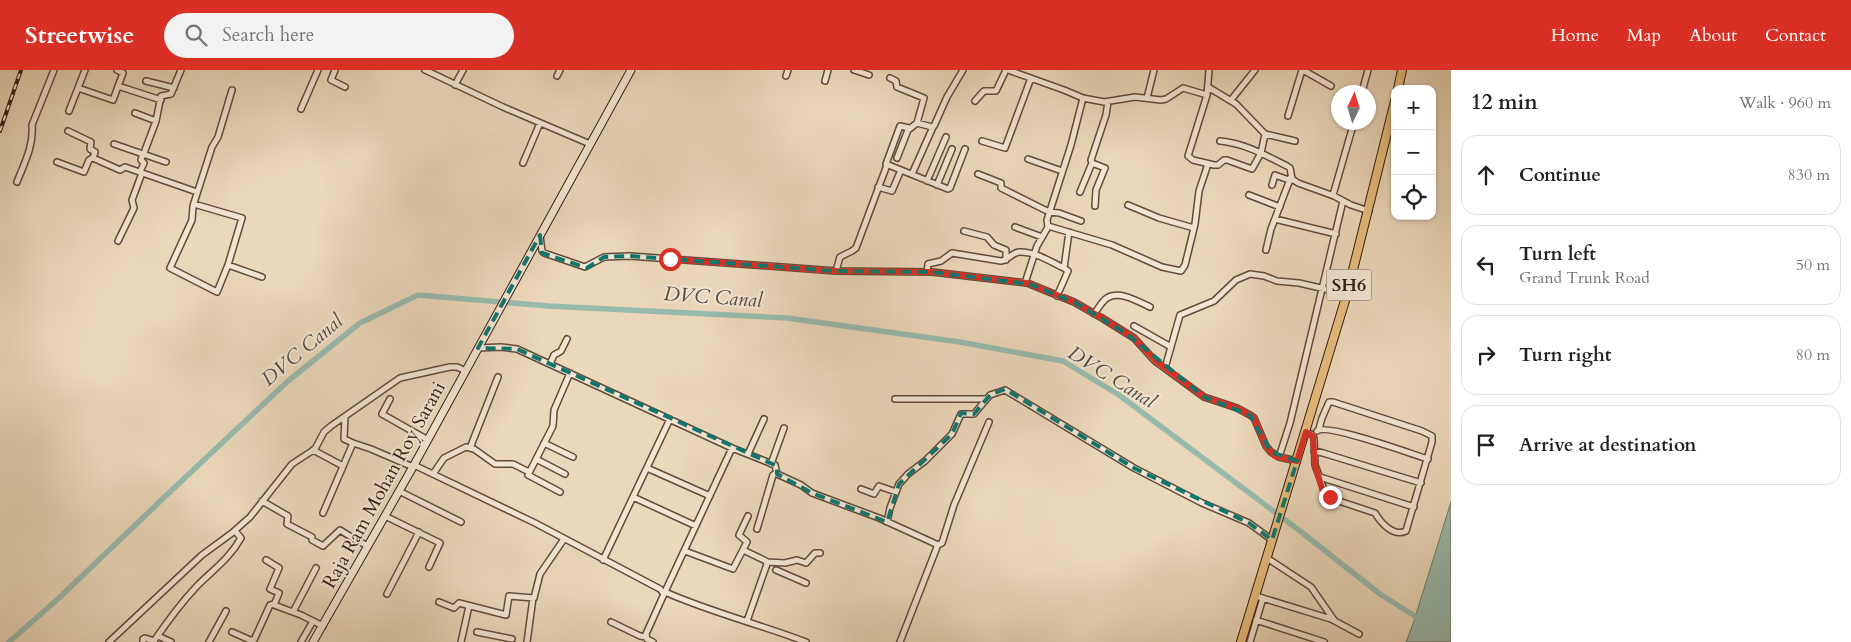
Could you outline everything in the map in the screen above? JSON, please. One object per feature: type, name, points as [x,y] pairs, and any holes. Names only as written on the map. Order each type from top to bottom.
[{"type":"main road","points":[[1399,85],[1402,70]]},
{"type":"main road","name":"SH6","points":[[1241,642],[1259,597],[1272,539],[1347,294],[1391,118]]},
{"type":"street","points":[[17,182],[30,147],[33,133],[32,124],[54,70]]},
{"type":"street","points":[[69,111],[85,70]]},
{"type":"street","points":[[78,88],[112,101],[123,73],[117,70]]},
{"type":"street","points":[[118,241],[134,208],[132,200],[144,162],[141,160],[156,121],[160,100],[162,96],[171,94],[180,70]]},
{"type":"street","points":[[301,110],[318,70]]},
{"type":"street","points":[[335,70],[331,80],[345,87]]},
{"type":"street","points":[[425,70],[432,71],[540,123],[590,144]]},
{"type":"street","points":[[456,84],[463,70]]},
{"type":"street","name":"Raja Ram Mohan Roy Sarani","points":[[313,642],[414,466],[631,70]]},
{"type":"street","points":[[825,81],[828,70]]},
{"type":"street","points":[[854,70],[869,75]]},
{"type":"street","points":[[912,174],[947,97],[963,70]]},
{"type":"street","points":[[975,101],[984,91],[996,91],[1007,70],[1083,98],[1108,102],[1129,98],[1166,99],[1183,88],[1207,95]]},
{"type":"street","points":[[1146,98],[1154,70]]},
{"type":"street","points":[[1209,70],[1207,95],[1188,156],[1193,160],[1208,164],[1218,165],[1227,160],[1252,169],[1261,153],[1265,134]]},
{"type":"street","points":[[1231,100],[1254,70]]},
{"type":"street","points":[[1288,116],[1302,70],[1331,86]]},
{"type":"street","points":[[1364,85],[1368,70]]},
{"type":"street","points":[[890,78],[896,81],[897,86],[924,98],[917,122],[908,128],[897,158]]},
{"type":"street","points":[[982,141],[1006,147],[1031,78]]},
{"type":"street","points":[[146,81],[174,88]]},
{"type":"street","points":[[118,86],[160,100]]},
{"type":"street","points":[[1208,87],[1231,100],[1265,134],[1295,141]]},
{"type":"street","points":[[194,204],[242,218],[228,265],[216,292],[170,268],[192,220],[194,204],[197,192],[212,147],[218,137],[232,90]]},
{"type":"street","points":[[1025,283],[1034,254],[1048,226],[1049,212],[1083,98]]},
{"type":"street","points":[[1080,192],[1092,163],[1091,160],[1106,115],[1108,102]]},
{"type":"street","points":[[134,113],[156,121]]},
{"type":"street","points":[[917,122],[933,127]]},
{"type":"street","points":[[523,163],[540,123]]},
{"type":"street","points":[[836,271],[840,256],[855,249],[900,126],[908,128]]},
{"type":"street","points":[[1333,195],[1352,130]]},
{"type":"street","points":[[57,162],[84,172],[89,160],[92,158],[94,152],[90,149],[91,142],[68,132]]},
{"type":"street","points":[[927,181],[946,137]]},
{"type":"street","points":[[1220,141],[1246,146],[1290,168],[1292,178],[1275,219],[1266,250]]},
{"type":"street","points":[[114,144],[166,162]]},
{"type":"street","points":[[937,184],[952,148]]},
{"type":"street","points":[[887,164],[948,189],[965,149]]},
{"type":"street","points":[[92,158],[120,170],[125,167],[197,192]]},
{"type":"street","points":[[1028,159],[1062,171]]},
{"type":"street","points":[[1092,163],[1105,168],[1096,190],[1096,206]]},
{"type":"street","points":[[1048,226],[1112,245],[1144,260],[1181,271],[1185,265],[1194,228],[1199,192],[1208,164]]},
{"type":"street","points":[[878,187],[892,191],[901,170]]},
{"type":"street","points":[[978,174],[1001,183],[1000,187],[1049,212],[1081,220]]},
{"type":"street","points":[[1272,185],[1275,175],[1289,180],[1292,178],[1333,195],[1343,202],[1369,211]]},
{"type":"street","points":[[1249,195],[1280,207]]},
{"type":"street","points":[[1279,457],[1290,423],[1305,354],[1343,202]]},
{"type":"street","points":[[1128,205],[1159,218],[1194,228]]},
{"type":"street","points":[[1275,219],[1336,234]]},
{"type":"street","points":[[1015,227],[1042,237]]},
{"type":"street","points":[[964,231],[988,238],[994,245],[1006,250],[1006,260]]},
{"type":"street","points":[[1064,268],[1069,232]]},
{"type":"street","points":[[540,235],[544,253],[585,267],[604,257],[630,256],[836,271],[927,272],[1025,283],[1074,302],[1134,338],[1149,355],[1204,397],[1237,408],[1250,415],[1254,418],[1266,446],[1271,452],[1296,464]]},
{"type":"street","points":[[927,272],[928,264],[940,261],[952,253],[1001,261],[1017,253],[1034,254],[1068,271],[1057,296]]},
{"type":"street","points":[[228,265],[262,277]]},
{"type":"street","points":[[1165,368],[1180,315],[1214,301],[1243,276],[1257,274],[1277,281],[1299,283],[1347,294]]},
{"type":"street","points":[[1094,314],[1104,300],[1111,296],[1125,297],[1150,307]]},
{"type":"street","points":[[1134,326],[1171,347]]},
{"type":"street","points":[[550,364],[554,355],[561,351],[567,339]]},
{"type":"street","points":[[480,345],[508,347],[550,364],[732,448],[776,466],[776,473],[773,475],[757,529]]},
{"type":"street","points":[[109,642],[202,555],[250,517],[292,464],[313,450],[324,432],[403,376],[450,367],[457,367],[466,371]]},
{"type":"street","points":[[560,492],[528,476],[553,426],[554,410],[570,373]]},
{"type":"street","points":[[470,448],[498,378]]},
{"type":"street","points":[[887,522],[900,484],[908,474],[925,461],[952,434],[961,414],[974,414],[986,399],[995,392],[1007,390],[1134,468],[1202,503],[1249,523],[1272,539]]},
{"type":"street","points":[[390,399],[382,414],[428,440]]},
{"type":"street","points":[[895,399],[986,399]]},
{"type":"street","points":[[1329,402],[1428,433],[1433,438],[1414,507],[1404,533],[1396,532],[1382,524],[1375,513],[1330,497],[1323,492],[1315,465],[1314,439],[1329,402]]},
{"type":"street","points":[[345,417],[344,439],[353,444],[433,474],[564,539],[660,589],[664,593],[696,606],[747,620],[798,641],[806,642]]},
{"type":"street","points":[[603,560],[670,418]]},
{"type":"street","points":[[748,454],[764,420]]},
{"type":"street","points":[[900,642],[938,545],[942,543],[954,505],[989,422]]},
{"type":"street","points":[[771,464],[784,428]]},
{"type":"street","points":[[1319,429],[1340,432],[1428,459]]},
{"type":"street","points":[[1306,432],[1313,436],[1314,439]]},
{"type":"street","points":[[544,443],[572,457]]},
{"type":"street","points":[[323,513],[353,444]]},
{"type":"street","points":[[433,474],[444,458],[463,448],[470,448],[495,464],[513,464],[529,472]]},
{"type":"street","points":[[646,637],[664,593],[732,448]]},
{"type":"street","points":[[313,450],[344,466]]},
{"type":"street","points":[[1314,451],[1323,452],[1421,483]]},
{"type":"street","points":[[536,459],[565,474]]},
{"type":"street","points":[[647,468],[710,496]]},
{"type":"street","points":[[776,473],[812,493],[887,522],[938,545]]},
{"type":"street","points":[[1320,477],[1414,507]]},
{"type":"street","points":[[861,489],[874,494],[879,486],[896,492]]},
{"type":"street","points":[[399,491],[461,522]]},
{"type":"street","points":[[633,497],[696,526]]},
{"type":"street","points":[[262,501],[288,516],[287,524],[312,537],[312,540],[323,546],[340,530],[368,546]]},
{"type":"street","points":[[385,516],[440,543],[429,567]]},
{"type":"street","points":[[685,551],[732,570],[747,540],[739,535],[748,516]]},
{"type":"street","points":[[143,642],[145,638],[153,642],[183,602],[198,585],[218,568],[238,545],[242,537],[234,531]]},
{"type":"street","points":[[387,594],[419,532]]},
{"type":"street","points":[[527,642],[533,598],[535,598],[540,574],[564,539]]},
{"type":"street","points":[[742,550],[767,562],[785,563],[797,560],[806,563],[815,553],[820,553]]},
{"type":"street","points":[[1267,558],[1311,587],[1334,620]]},
{"type":"street","points":[[232,632],[252,641],[256,638],[270,605],[273,604],[279,593],[270,589],[279,568],[266,560]]},
{"type":"street","points":[[747,620],[767,562]]},
{"type":"street","points":[[293,612],[316,568]]},
{"type":"street","points":[[776,570],[806,583]]},
{"type":"street","points":[[439,602],[454,608],[458,603],[505,615],[507,614],[509,596],[533,598]]},
{"type":"street","points":[[1250,642],[1256,620],[1259,597],[1334,620],[1359,634]]},
{"type":"street","points":[[273,604],[322,626]]},
{"type":"street","points":[[461,642],[469,606]]},
{"type":"street","points":[[208,642],[226,611]]},
{"type":"street","points":[[1256,620],[1324,642]]},
{"type":"street","points":[[301,642],[313,621]]},
{"type":"street","points":[[611,622],[646,637],[653,642]]},
{"type":"street","points":[[477,632],[512,639]]},
{"type":"street","points":[[158,636],[171,642]]},
{"type":"street","points":[[494,642],[495,636]]},
{"type":"highlighted area","points":[[540,235],[542,253],[587,268],[604,257],[630,256],[836,271],[932,272],[1029,284],[1074,302],[1126,333],[1204,397],[1250,415],[1271,452],[1297,461],[1272,540],[1249,523],[1134,468],[1005,389],[990,395],[974,414],[961,413],[952,434],[899,484],[887,522],[812,493],[777,474],[777,466],[517,349],[478,348]]},
{"type":"shaded area","points":[[1451,502],[1451,642],[1406,642],[1413,624]]},
{"type":"waterway","name":"DVC Canal","points":[[9,642],[59,598],[288,381],[360,323],[418,295],[548,306],[787,318],[960,342],[1063,361],[1119,395],[1300,531],[1380,594],[1421,620]]},
{"type":"railway","points":[[0,131],[21,70]]},
{"type":"route","points":[[670,259],[805,270],[932,272],[1024,282],[1074,302],[1102,318],[1134,338],[1155,360],[1204,397],[1237,408],[1250,415],[1254,418],[1266,446],[1275,456],[1297,461],[1306,432],[1313,436],[1315,465],[1323,492],[1330,497]]}]
